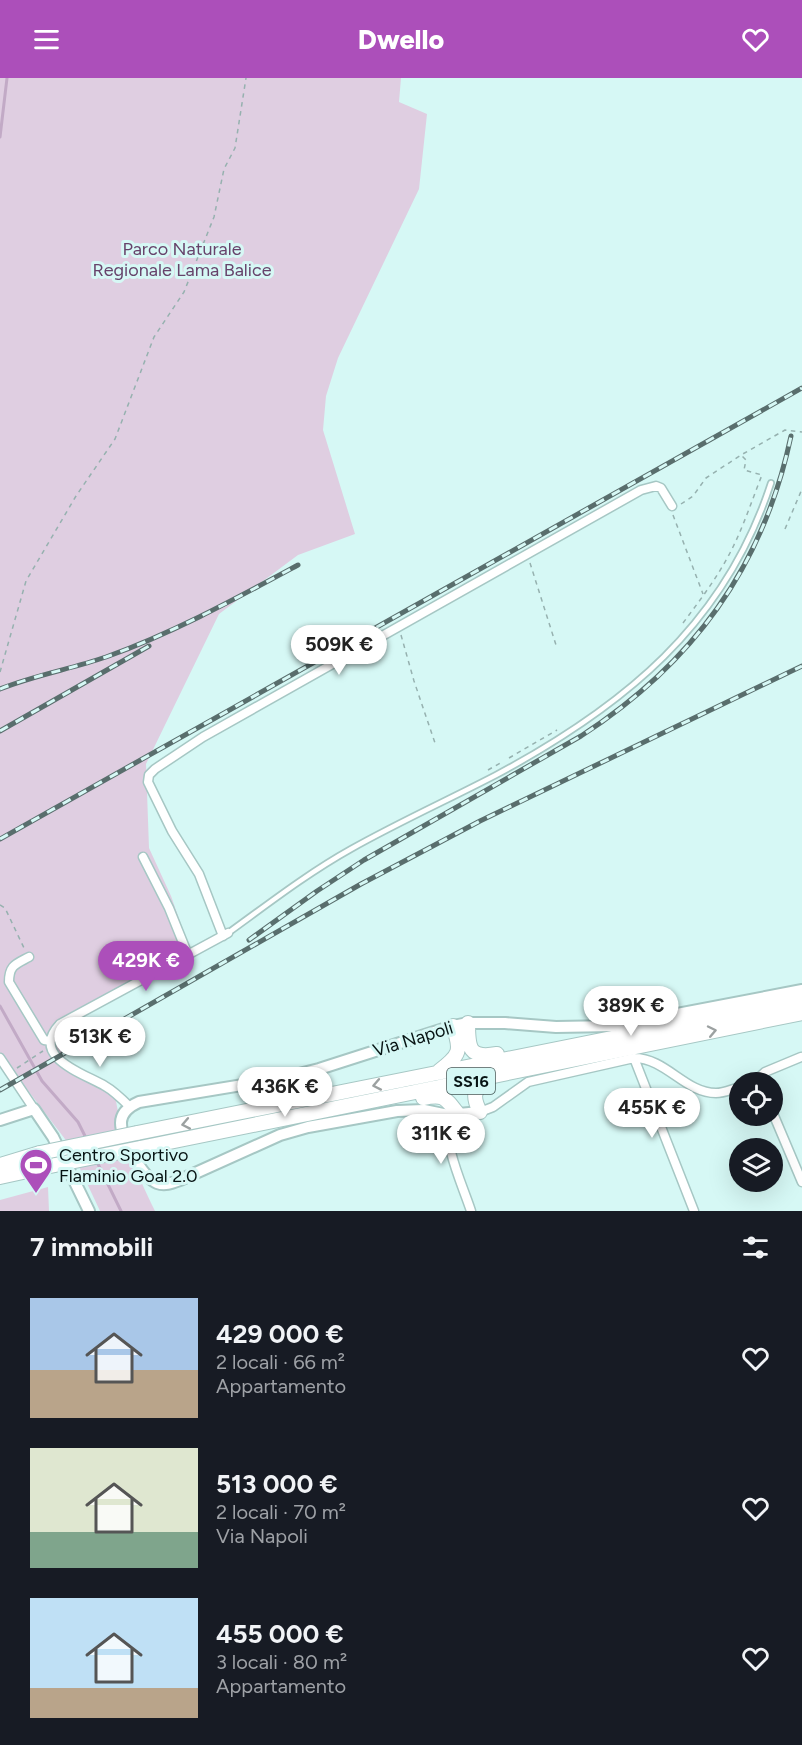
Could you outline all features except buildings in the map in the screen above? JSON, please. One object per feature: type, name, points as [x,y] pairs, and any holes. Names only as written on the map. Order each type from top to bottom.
[{"type":"highway","name":"SS16","points":[[0,1165],[40,1153],[137,1133],[802,1000]]},
{"type":"highway","name":"SS16","points":[[0,1177],[798,1016]]},
{"type":"highway","points":[[468,1023],[468,1042],[477,1055],[521,1050],[541,1053]]},
{"type":"highway","points":[[434,1074],[452,1062],[458,1053],[460,1044],[453,1026]]},
{"type":"highway","points":[[480,1112],[474,1101],[474,1095],[487,1078]]},
{"type":"highway","points":[[386,1098],[400,1103],[438,1095],[448,1101],[453,1115]]},
{"type":"street","points":[[672,506],[661,488],[656,486],[641,490],[203,738],[155,769],[149,775],[148,782],[172,831],[199,874],[225,934],[60,1024],[53,1032],[51,1044],[57,1059],[105,1086],[130,1107],[124,1113],[121,1122],[126,1141],[147,1176],[165,1185],[293,1131],[397,1111],[424,1110],[453,1115],[480,1112],[493,1107],[528,1082],[634,1058],[646,1058],[656,1062],[693,1086],[707,1092],[720,1093],[729,1090]]},
{"type":"street","points":[[143,857],[169,908],[188,955]]},
{"type":"street","points":[[29,957],[15,964],[9,972],[9,982],[44,1040],[51,1044]]},
{"type":"street","name":"Via Napoli","points":[[130,1107],[139,1102],[279,1079],[468,1023],[556,1027],[614,1026],[802,990]]},
{"type":"street","points":[[765,1072],[801,1057]]},
{"type":"street","points":[[0,1058],[53,1137],[89,1211]]},
{"type":"street","points":[[634,1058],[694,1211]]},
{"type":"street","points":[[0,1120],[34,1108]]},
{"type":"street","points":[[453,1115],[446,1130],[452,1156],[471,1211]]},
{"type":"street","points":[[778,1126],[802,1182]]},
{"type":"lane","points":[[225,934],[325,865],[430,807],[496,775],[569,732],[640,681],[670,653],[715,597],[736,563],[771,483]]},
{"type":"path","points":[[0,672],[26,581],[76,496],[115,439],[154,337],[184,292],[214,217],[224,170],[236,148],[246,78]]},
{"type":"path","points":[[704,595],[672,506],[678,507],[693,496],[706,478],[741,455],[785,430],[802,432]]},
{"type":"path","points":[[683,624],[732,550],[762,475],[744,470],[746,460],[741,455]]},
{"type":"path","points":[[785,529],[802,489]]},
{"type":"path","points":[[527,555],[556,645]]},
{"type":"path","points":[[399,628],[435,743]]},
{"type":"path","points":[[486,771],[556,730]]},
{"type":"path","points":[[0,905],[5,908],[29,957]]},
{"type":"path","points":[[600,1018],[608,1005],[620,1014]]},
{"type":"path","points":[[13,1065],[16,1068],[19,1067],[51,1044]]},
{"type":"green space","name":"Parco Naturale Regionale Lama Balice","points":[[0,78],[401,78],[399,102],[427,114],[419,189],[338,358],[326,396],[323,430],[355,534],[298,555],[219,614],[146,764],[149,848],[171,896],[191,953],[68,1022],[53,1039],[69,1063],[114,1089],[120,1122],[129,1152],[155,1211],[100,1211],[68,1143],[0,1054]]},
{"type":"green space","name":"Centro Sportivo Flaminio Goal 2.0","points":[[48,1187],[49,1211],[0,1211],[0,1200]]},
{"type":"waterway","points":[[0,137],[7,78]]},
{"type":"waterway","points":[[0,1006],[42,1081],[78,1122],[87,1140]]},
{"type":"waterway","points":[[97,1162],[121,1211]]},
{"type":"railway","points":[[0,839],[802,388]]},
{"type":"railway","points":[[249,940],[364,860],[581,736],[621,708],[657,677],[689,644],[717,608],[742,570],[762,528],[778,484],[791,436]]},
{"type":"railway","points":[[0,689],[131,648],[204,615],[298,565]]},
{"type":"railway","points":[[0,731],[149,646]]},
{"type":"railway","points":[[0,1090],[361,884],[480,821],[802,666]]},
{"type":"place","name":"Centro Sportivo Flaminio Goal 2.0","points":[[36,1194]]}]
